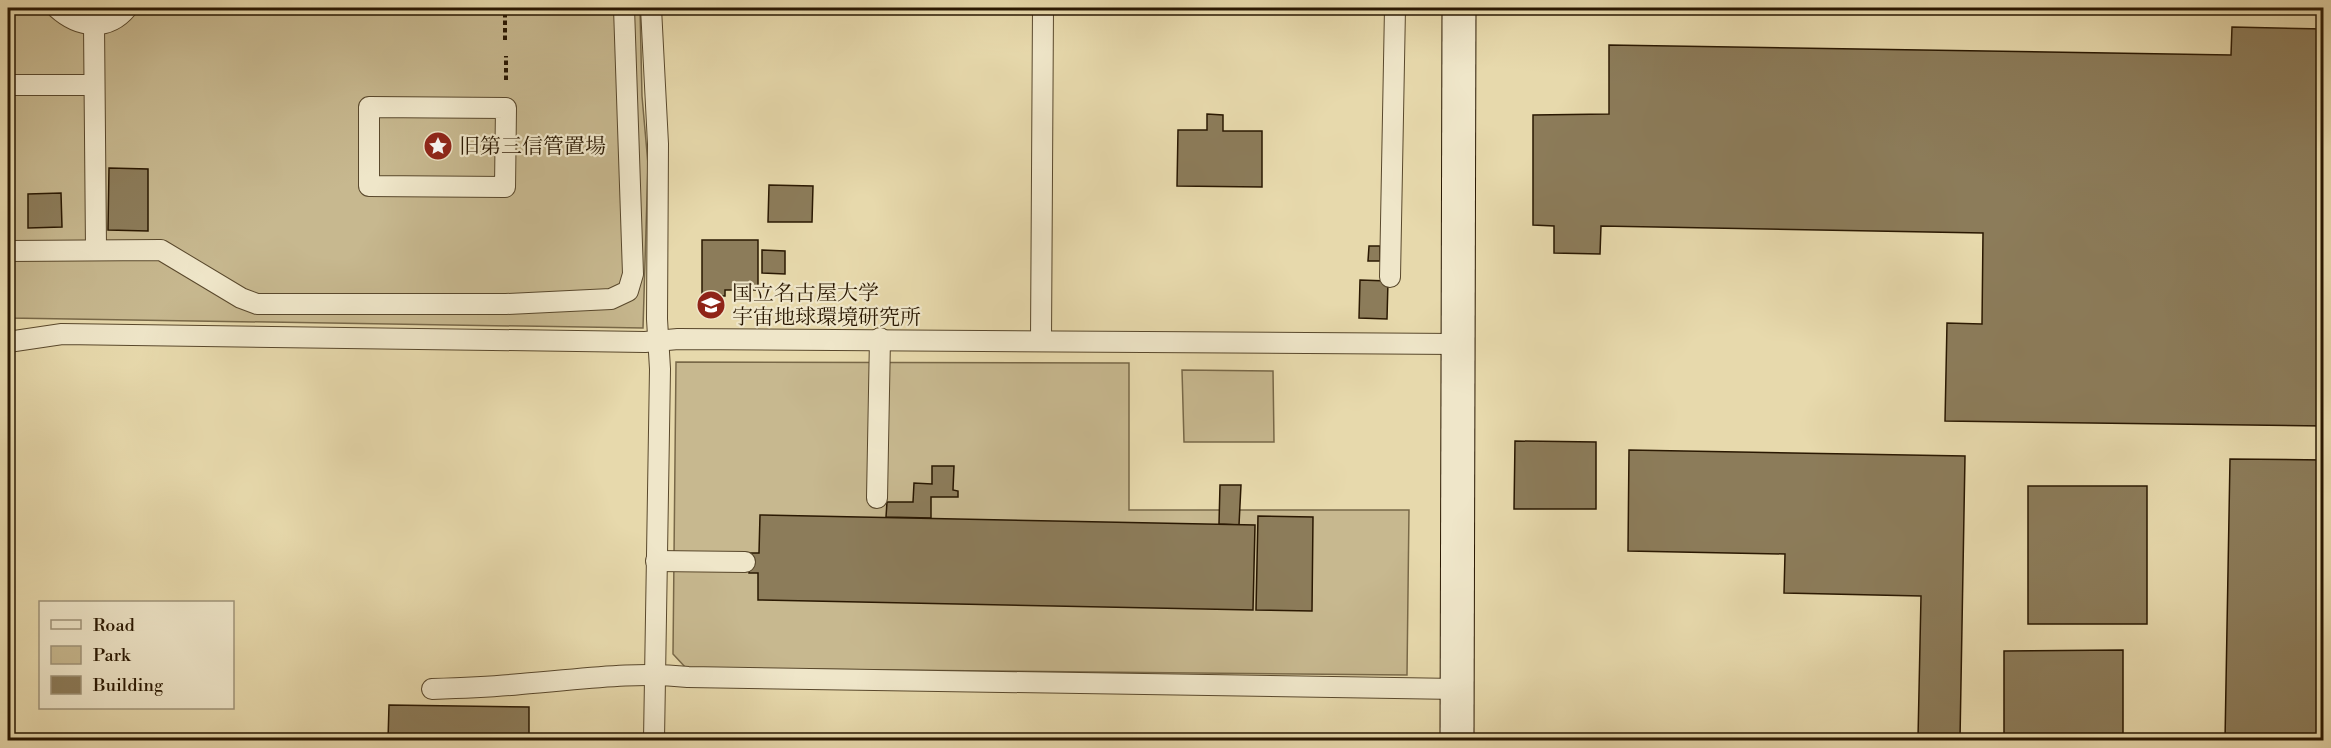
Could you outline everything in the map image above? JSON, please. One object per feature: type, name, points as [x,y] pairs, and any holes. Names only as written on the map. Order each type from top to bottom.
[{"type":"street","points":[[1457,741],[1459,8]]},
{"type":"lane","points":[[57,8],[80,23],[94,25],[109,22],[127,8]]},
{"type":"lane","points":[[8,251],[96,248],[161,250],[241,298],[257,304],[506,304],[620,297],[628,291],[633,274],[624,8]]},
{"type":"lane","points":[[651,8],[658,154],[660,369],[654,741]]},
{"type":"lane","points":[[1041,341],[1043,8]]},
{"type":"lane","points":[[1390,277],[1395,8]]},
{"type":"lane","points":[[94,25],[96,248]]},
{"type":"lane","points":[[8,85],[93,85]]},
{"type":"lane","points":[[369,107],[506,108],[505,187],[369,186],[369,107]]},
{"type":"lane","points":[[8,342],[62,334],[658,341],[880,338],[1457,344]]},
{"type":"lane","points":[[877,498],[880,338]]},
{"type":"lane","points":[[656,561],[745,562]]},
{"type":"lane","points":[[432,689],[520,684],[616,674],[655,674],[688,677],[1457,689]]},
{"type":"path","points":[[505,40],[506,8]]},
{"type":"green space","points":[[8,8],[640,8],[642,96],[648,164],[643,328],[8,318]]},
{"type":"green space","points":[[676,362],[1129,363],[1129,510],[1409,510],[1407,675],[686,668],[673,654]]},
{"type":"green space","points":[[1182,370],[1273,371],[1274,442],[1184,442]]},
{"type":"building","points":[[2232,27],[2324,29],[2324,426],[1945,421],[1947,323],[1982,324],[1983,233],[1601,226],[1600,254],[1554,253],[1554,226],[1533,225],[1533,115],[1609,114],[1609,45],[2231,55]]},
{"type":"building","points":[[1207,114],[1223,115],[1223,131],[1262,131],[1262,187],[1177,186],[1178,130],[1207,130]]},
{"type":"building","points":[[109,168],[148,169],[148,231],[108,230]]},
{"type":"building","points":[[769,185],[813,186],[812,222],[768,222]]},
{"type":"building","points":[[61,193],[62,227],[28,228],[28,194]]},
{"type":"building","points":[[702,240],[758,240],[758,290],[725,290],[725,296],[702,296]]},
{"type":"building","points":[[1369,246],[1380,246],[1380,261],[1368,261]]},
{"type":"building","points":[[762,250],[785,251],[785,274],[762,273]]},
{"type":"building","points":[[1360,280],[1388,281],[1387,319],[1359,318]]},
{"type":"building","points":[[1515,441],[1596,442],[1596,509],[1514,509]]},
{"type":"building","points":[[1629,450],[1965,456],[1960,739],[1918,738],[1921,596],[1784,593],[1785,554],[1628,551]]},
{"type":"building","points":[[2230,459],[2324,460],[2324,740],[2225,740]]},
{"type":"building","points":[[932,466],[954,466],[953,490],[958,491],[958,497],[931,497],[931,518],[886,517],[887,502],[913,502],[914,483],[932,484]]},
{"type":"building","points":[[1220,485],[1241,485],[1239,525],[1219,524]]},
{"type":"building","points":[[2028,486],[2147,486],[2147,624],[2028,624]]},
{"type":"building","points":[[760,515],[1255,525],[1253,610],[758,600],[758,573],[749,573],[749,553],[759,553]]},
{"type":"building","points":[[1258,516],[1313,517],[1312,611],[1256,610]]},
{"type":"building","points":[[2123,650],[2123,740],[2004,740],[2004,651]]},
{"type":"building","points":[[389,705],[529,707],[529,740],[388,740]]},
{"type":"place","name":"旧第三信管置場","points":[[438,146]]},
{"type":"place","name":"国立名古屋大学 宇宙地球環境研究所","points":[[711,305]]}]
